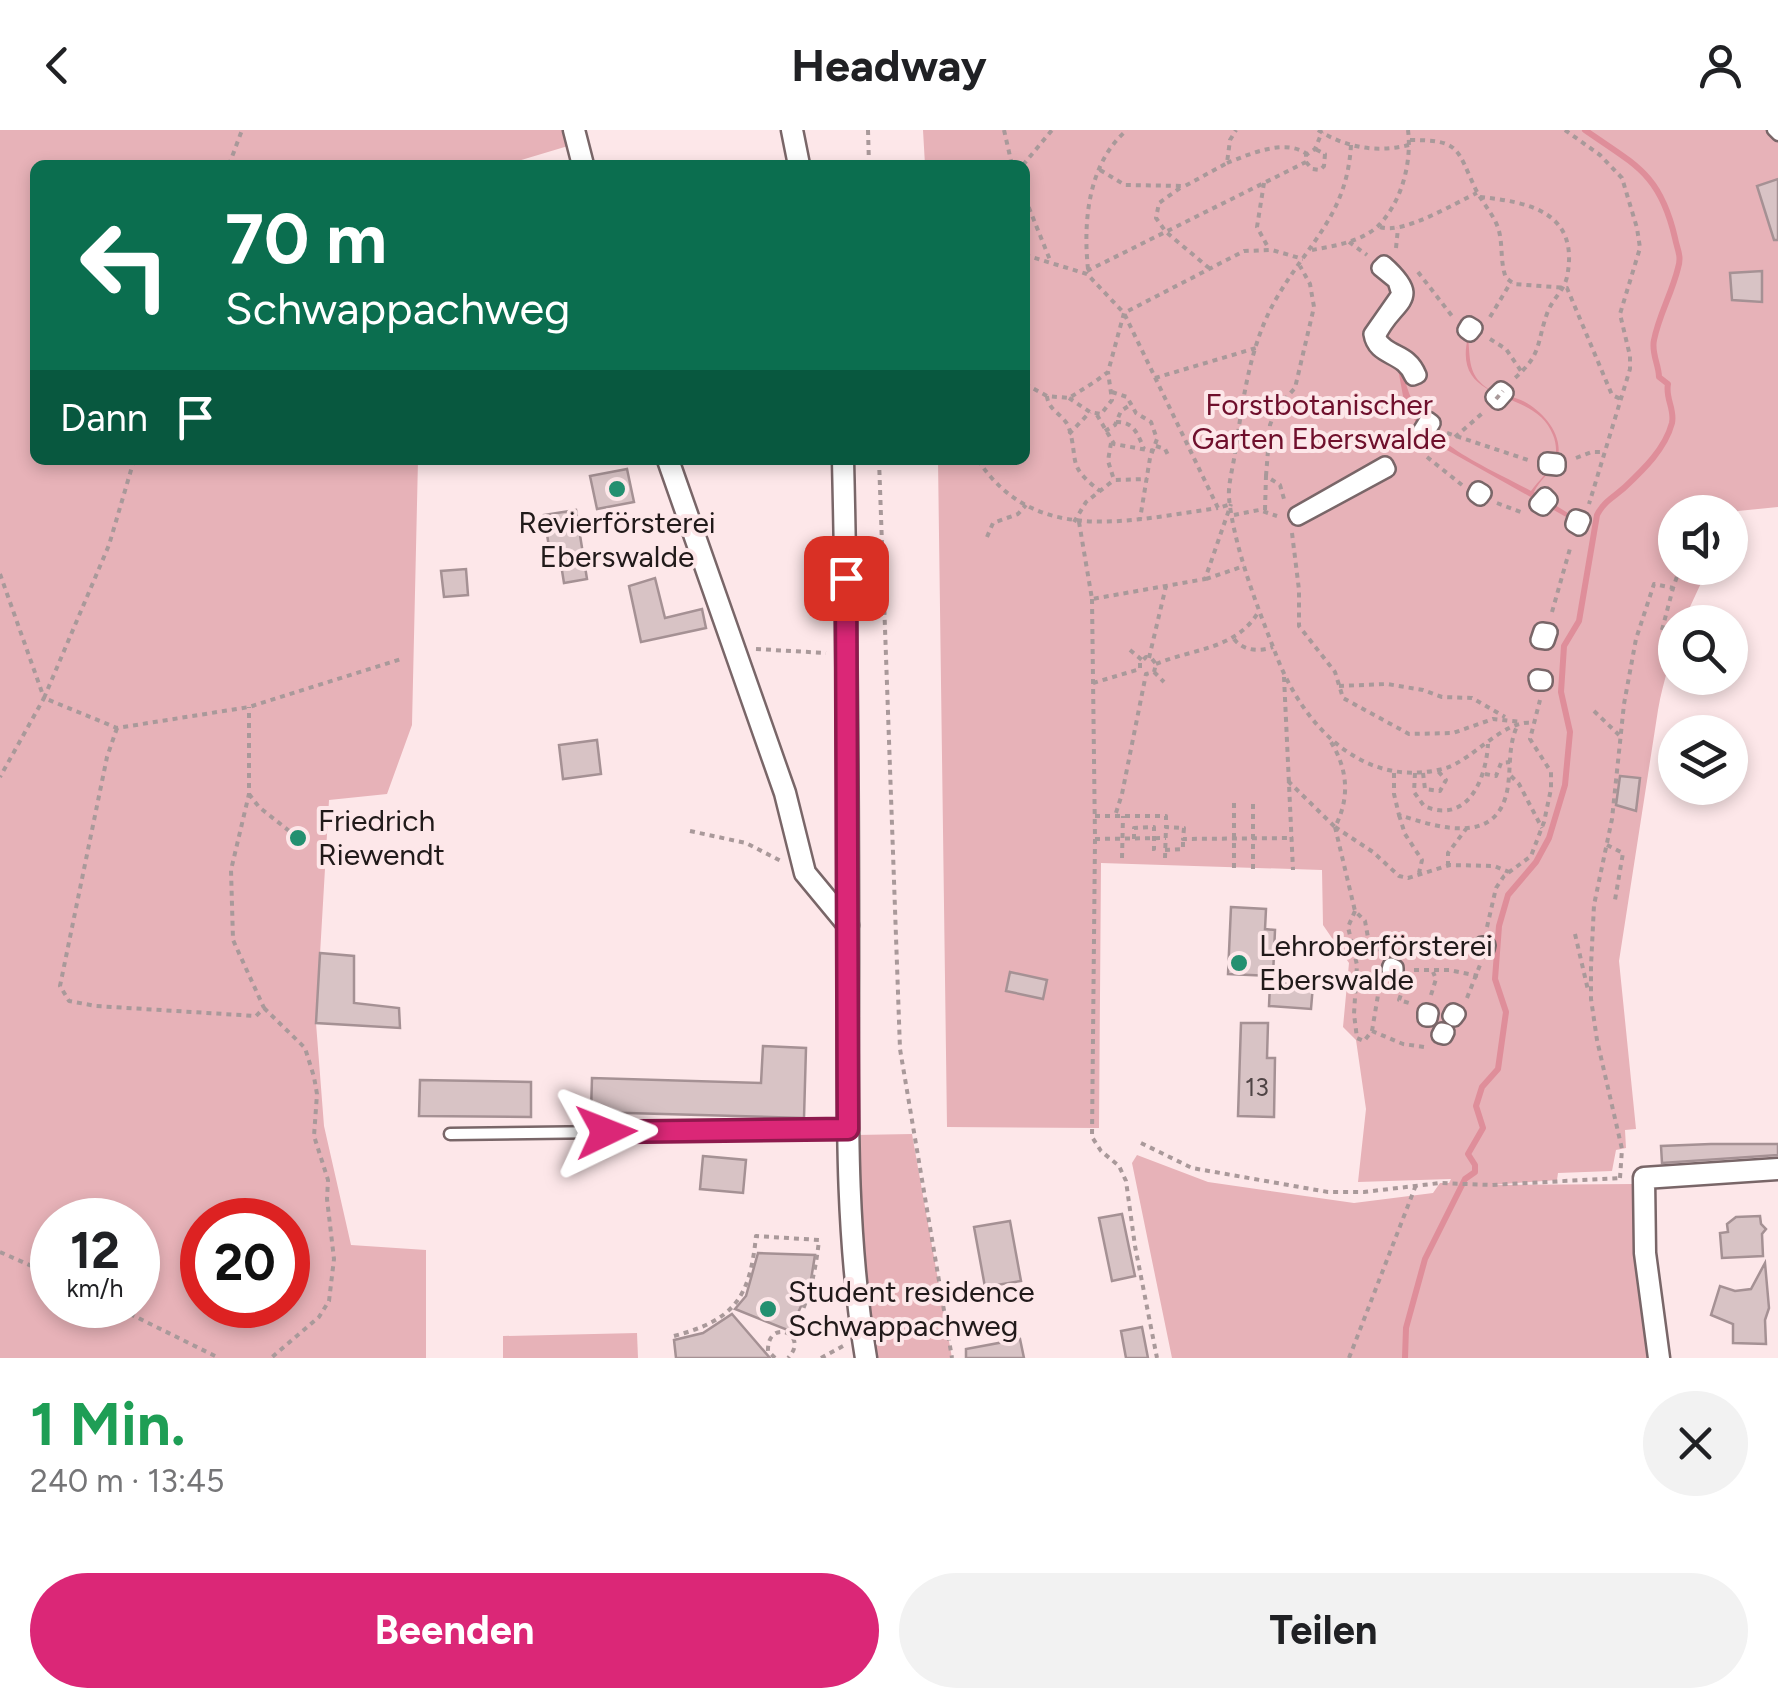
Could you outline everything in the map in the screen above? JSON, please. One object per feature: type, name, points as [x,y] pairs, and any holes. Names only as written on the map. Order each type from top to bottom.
[{"type":"street","points":[[574,130],[582,160]]},
{"type":"street","points":[[792,130],[798,160]]},
{"type":"street","points":[[1390,259],[1406,292],[1377,338],[1383,346],[1412,361],[1418,375],[1413,377],[1407,363],[1373,342],[1372,334],[1400,294],[1396,281],[1380,268],[1390,259]]},
{"type":"street","points":[[670,465],[785,792],[805,873],[848,925]]},
{"type":"street","points":[[842,465],[848,656],[848,1129],[863,1357]]},
{"type":"street","points":[[1385,465],[1388,469],[1287,517],[1385,465]]},
{"type":"street","points":[[1659,1358],[1645,1253],[1644,1178],[1778,1169]]},
{"type":"lane","points":[[450,1134],[848,1129]]},
{"type":"path","points":[[231,160],[242,130]]},
{"type":"path","points":[[868,130],[869,160]]},
{"type":"path","points":[[1004,130],[1011,160]]},
{"type":"path","points":[[1027,160],[1052,130]]},
{"type":"path","points":[[1087,272],[1087,215],[1100,170],[1127,130]]},
{"type":"path","points":[[1226,163],[1236,130]]},
{"type":"path","points":[[1308,251],[1346,243],[1378,226],[1406,176],[1408,130]]},
{"type":"path","points":[[1546,632],[1622,400],[1630,356],[1620,314],[1640,239],[1622,178],[1600,154],[1565,130]]},
{"type":"path","points":[[1087,272],[1306,162],[1308,154],[1315,150],[1320,131],[1373,150],[1409,143],[1446,142],[1466,163],[1499,231],[1506,278],[1540,288],[1564,286]]},
{"type":"path","points":[[1209,268],[1166,232],[1156,218],[1162,199],[1226,163],[1280,148],[1297,148],[1308,154]]},
{"type":"path","points":[[1306,162],[1315,170],[1324,166],[1325,154],[1315,150]]},
{"type":"path","points":[[1100,170],[1125,185],[1184,186]]},
{"type":"path","points":[[1264,184],[1257,226],[1269,249]]},
{"type":"path","points":[[1378,226],[1398,228],[1479,195],[1544,210],[1566,249],[1564,286],[1549,308],[1538,352],[1455,437]]},
{"type":"path","points":[[1030,210],[1050,260]]},
{"type":"path","points":[[1390,259],[1398,228]]},
{"type":"path","points":[[1097,415],[1109,406],[1112,392],[1108,372],[1124,313],[1244,251],[1269,249],[1303,259]]},
{"type":"path","points":[[1030,256],[1087,272],[1124,313],[1218,508]]},
{"type":"path","points":[[1411,264],[1452,316],[1506,349],[1522,372]]},
{"type":"path","points":[[1265,511],[1270,425],[1276,409],[1296,388],[1314,307],[1307,276],[1298,265]]},
{"type":"path","points":[[1473,331],[1511,282]]},
{"type":"path","points":[[1564,286],[1577,306],[1612,395],[1622,400]]},
{"type":"path","points":[[1155,378],[1256,348]]},
{"type":"path","points":[[1069,398],[1108,372]]},
{"type":"path","points":[[1030,387],[1047,396],[1069,398],[1110,427],[1108,461],[1114,480]]},
{"type":"path","points":[[1112,392],[1122,393],[1130,405],[1152,422],[1154,449],[1140,519]]},
{"type":"path","points":[[1047,396],[1048,405],[1067,424],[1075,467],[1100,491]]},
{"type":"path","points":[[1110,427],[1130,405]]},
{"type":"path","points":[[1069,434],[1090,412]]},
{"type":"path","points":[[1110,427],[1129,424],[1138,433],[1144,450]]},
{"type":"path","points":[[1440,428],[1455,437],[1552,464],[1604,452]]},
{"type":"path","points":[[1123,437],[1124,446]]},
{"type":"path","points":[[1420,438],[1414,450],[1459,484],[1517,512],[1536,510],[1540,505]]},
{"type":"path","points":[[1112,442],[1144,450],[1165,449],[1168,455]]},
{"type":"path","points":[[0,777],[44,698],[109,545],[133,465]]},
{"type":"path","points":[[879,465],[900,1049],[952,1358]]},
{"type":"path","points":[[982,465],[1010,497],[1077,522],[1140,519],[1231,504],[1205,579]]},
{"type":"path","points":[[1266,476],[1280,486],[1296,552],[1299,626],[1335,672],[1343,698],[1403,733],[1453,734],[1487,721],[1532,724]]},
{"type":"path","points":[[1147,480],[1114,480],[1083,506],[1077,522],[1092,599],[1092,1137],[1119,1166],[1126,1182],[1157,1358]]},
{"type":"path","points":[[987,537],[990,526],[1018,514],[1026,504]]},
{"type":"path","points":[[1234,515],[1265,511],[1287,517]]},
{"type":"path","points":[[1092,599],[1205,579],[1244,566]]},
{"type":"path","points":[[0,574],[44,698],[117,728],[249,707],[401,659]]},
{"type":"path","points":[[1591,1000],[1594,906],[1607,845],[1636,639],[1654,584],[1673,588]]},
{"type":"path","points":[[1669,605],[1674,585]]},
{"type":"path","points":[[1149,658],[1166,586]]},
{"type":"path","points":[[1156,664],[1234,640],[1249,627],[1259,610]]},
{"type":"path","points":[[1234,640],[1242,648],[1273,647]]},
{"type":"path","points":[[736,648],[810,650],[848,656]]},
{"type":"path","points":[[1130,650],[1142,660]]},
{"type":"path","points":[[1142,660],[1149,658]]},
{"type":"path","points":[[1149,658],[1156,664]]},
{"type":"path","points":[[1140,669],[1142,660]]},
{"type":"path","points":[[1154,672],[1156,664]]},
{"type":"path","points":[[1092,683],[1140,669]]},
{"type":"path","points":[[1140,669],[1146,674]]},
{"type":"path","points":[[1146,674],[1154,672]]},
{"type":"path","points":[[1154,672],[1164,682]]},
{"type":"path","points":[[1284,673],[1293,870]]},
{"type":"path","points":[[1114,816],[1146,674]]},
{"type":"path","points":[[1455,1014],[1478,976],[1496,888],[1509,872],[1531,856],[1542,828],[1552,779],[1532,746],[1532,724],[1541,682]]},
{"type":"path","points":[[1339,686],[1387,684],[1442,697],[1472,698],[1508,720]]},
{"type":"path","points":[[249,707],[249,794],[232,870],[232,940],[264,1008],[305,1048],[317,1094],[314,1136],[328,1180],[334,1259],[330,1300],[318,1317],[271,1358]]},
{"type":"path","points":[[1594,711],[1620,735]]},
{"type":"path","points":[[1446,768],[1521,723]]},
{"type":"path","points":[[1400,814],[1442,827],[1466,829],[1478,827],[1498,812],[1508,789],[1510,742],[1521,723]]},
{"type":"path","points":[[117,728],[107,757],[60,986],[69,1001],[96,1006],[256,1016],[264,1008]]},
{"type":"path","points":[[1329,738],[1338,752],[1346,780],[1346,797],[1335,827],[1355,911],[1365,921],[1369,943],[1380,951],[1384,967],[1372,1030],[1364,1040],[1357,1038],[1354,1014],[1357,965],[1348,927],[1355,911]]},
{"type":"path","points":[[1414,773],[1414,792],[1424,806],[1450,810],[1466,802],[1478,788],[1488,742]]},
{"type":"path","points":[[1484,773],[1496,776],[1501,762],[1510,762]]},
{"type":"path","points":[[1423,772],[1425,789],[1440,791],[1446,780],[1437,770]]},
{"type":"path","points":[[1394,771],[1394,794],[1405,834],[1422,860],[1418,875]]},
{"type":"path","points":[[1510,776],[1519,784],[1542,828]]},
{"type":"path","points":[[1288,780],[1335,827],[1374,852],[1399,876],[1448,866],[1494,866],[1509,872]]},
{"type":"path","points":[[249,794],[259,808],[298,838]]},
{"type":"path","points":[[1253,801],[1253,868]]},
{"type":"path","points":[[1234,802],[1234,868]]},
{"type":"path","points":[[1095,816],[1166,816],[1165,858]]},
{"type":"path","points":[[1122,858],[1123,816]]},
{"type":"path","points":[[1165,850],[1183,850],[1184,828],[1166,827]]},
{"type":"path","points":[[1138,846],[1141,828],[1154,828],[1154,849],[1148,850]]},
{"type":"path","points":[[1448,866],[1448,852],[1466,829]]},
{"type":"path","points":[[690,831],[746,843],[790,866]]},
{"type":"path","points":[[1095,840],[1166,838]]},
{"type":"path","points":[[1183,838],[1293,838]]},
{"type":"path","points":[[1607,845],[1623,853],[1615,900]]},
{"type":"path","points":[[1141,1144],[1192,1168],[1328,1192],[1449,1183],[1620,1178],[1622,1149],[1576,934]]},
{"type":"path","points":[[1414,1004],[1399,1000],[1408,973],[1414,970],[1449,970],[1478,976]]},
{"type":"path","points":[[1427,1013],[1436,979],[1433,972]]},
{"type":"path","points":[[1372,1030],[1403,1044],[1428,1047],[1437,1044],[1442,1035]]},
{"type":"path","points":[[1349,1358],[1416,1185]]},
{"type":"path","points":[[674,1336],[714,1323],[738,1301],[751,1274],[756,1236],[818,1240],[816,1278],[808,1303],[790,1335]]},
{"type":"path","points":[[0,1252],[30,1265]]},
{"type":"path","points":[[158,1328],[219,1358]]},
{"type":"path","points":[[774,1358],[767,1346],[770,1337],[782,1332],[790,1335],[795,1347],[792,1357]]},
{"type":"green space","points":[[0,130],[565,130],[568,146],[522,160],[30,160],[30,465],[418,465],[412,725],[387,794],[329,800],[316,1023],[324,1126],[351,1245],[426,1250],[426,1358],[0,1358]]},
{"type":"green space","name":"Forstbotanischer Garten Eberswalde","points":[[923,130],[1778,130],[1778,507],[1748,510],[1748,495],[1658,495],[1658,585],[1700,585],[1691,605],[1658,605],[1658,695],[1662,695],[1619,961],[1636,1129],[1625,1130],[1626,1148],[1616,1150],[1612,1171],[1558,1173],[1557,1180],[1491,1185],[1635,1184],[1654,1358],[1172,1358],[1132,1163],[1137,1155],[1208,1182],[1354,1203],[1433,1193],[1440,1183],[1449,1183],[1451,1179],[1358,1182],[1366,1109],[1356,1040],[1343,1027],[1349,963],[1323,925],[1322,870],[1101,863],[1099,1128],[947,1127],[938,465],[1030,465],[1030,160],[925,160]]},
{"type":"green space","points":[[912,1134],[952,1358],[876,1358],[865,1275],[856,1135]]},
{"type":"green space","points":[[637,1333],[638,1358],[503,1358],[503,1336]]},
{"type":"shaded area","points":[[1468,337],[1471,367],[1490,390],[1483,386],[1472,375],[1466,359]]},
{"type":"shaded area","points":[[1396,358],[1401,360],[1417,410],[1430,428],[1465,456],[1531,491],[1556,453],[1553,435],[1530,409],[1490,390],[1531,405],[1550,425],[1558,442],[1557,460],[1534,492],[1576,518],[1575,522],[1447,450],[1419,429],[1403,396]]},
{"type":"building","points":[[1778,179],[1778,240],[1774,240],[1757,186]]},
{"type":"building","points":[[1762,271],[1762,302],[1732,300],[1730,273]]},
{"type":"building","points":[[627,469],[634,502],[597,509],[590,476]]},
{"type":"building","points":[[576,510],[587,579],[564,583],[560,558],[551,560],[544,515]]},
{"type":"building","points":[[466,569],[468,595],[444,597],[441,571]]},
{"type":"building","points":[[655,578],[665,618],[702,609],[706,628],[641,642],[629,586]]},
{"type":"building","points":[[597,740],[601,774],[563,779],[559,745]]},
{"type":"building","points":[[1620,776],[1640,778],[1636,811],[1616,805]]},
{"type":"building","points":[[1231,907],[1266,909],[1265,929],[1275,930],[1273,976],[1228,974]]},
{"type":"building","points":[[320,953],[354,956],[354,1003],[399,1008],[400,1028],[316,1023]]},
{"type":"building","points":[[1010,972],[1047,980],[1043,999],[1006,991]]},
{"type":"building","points":[[1270,983],[1313,985],[1311,1009],[1269,1006]]},
{"type":"building","points":[[1241,1023],[1268,1023],[1267,1058],[1275,1058],[1274,1117],[1238,1116]]},
{"type":"building","points":[[763,1046],[806,1048],[804,1118],[591,1112],[592,1078],[761,1083]]},
{"type":"building","points":[[420,1080],[531,1082],[531,1117],[419,1116]]},
{"type":"building","points":[[1778,1144],[1778,1155],[1662,1163],[1661,1146]]},
{"type":"building","points":[[703,1156],[746,1160],[743,1193],[700,1189]]},
{"type":"building","points":[[1122,1214],[1135,1276],[1112,1281],[1099,1218]]},
{"type":"building","points":[[1760,1216],[1766,1229],[1762,1234],[1763,1256],[1722,1258],[1720,1233],[1728,1232],[1727,1224],[1736,1217]]},
{"type":"building","points":[[1010,1221],[1021,1281],[985,1287],[974,1227]]},
{"type":"building","points":[[758,1253],[815,1255],[810,1286],[790,1331],[735,1309],[746,1296]]},
{"type":"building","points":[[1765,1263],[1769,1308],[1766,1344],[1733,1343],[1733,1324],[1711,1315],[1720,1286],[1735,1291],[1751,1289]]},
{"type":"building","points":[[732,1314],[770,1358],[676,1358],[674,1340],[703,1333]]},
{"type":"building","points":[[1142,1327],[1148,1358],[1126,1358],[1121,1331]]},
{"type":"building","points":[[1020,1339],[1024,1358],[966,1358],[966,1349]]},
{"type":"waterway","points":[[1405,1358],[1406,1328],[1425,1259],[1465,1179],[1475,1172],[1468,1154],[1483,1128],[1476,1106],[1482,1087],[1498,1069],[1506,1012],[1495,979],[1499,926],[1508,895],[1536,862],[1549,838],[1565,785],[1570,732],[1561,692],[1564,646],[1579,621],[1597,515],[1653,458],[1672,423],[1668,384],[1659,377],[1653,345],[1679,264],[1669,216],[1643,173],[1585,130]]},
{"type":"place","name":"Revierförsterei Eberswalde","points":[[617,489]]},
{"type":"place","name":"Friedrich Riewendt","points":[[298,838]]},
{"type":"place","name":"Lehroberförsterei Eberswalde","points":[[1239,963]]},
{"type":"place","name":"Student residence Schwappachweg","points":[[768,1309]]},
{"type":"route","points":[[606,1132],[848,1129],[846,578]]}]
